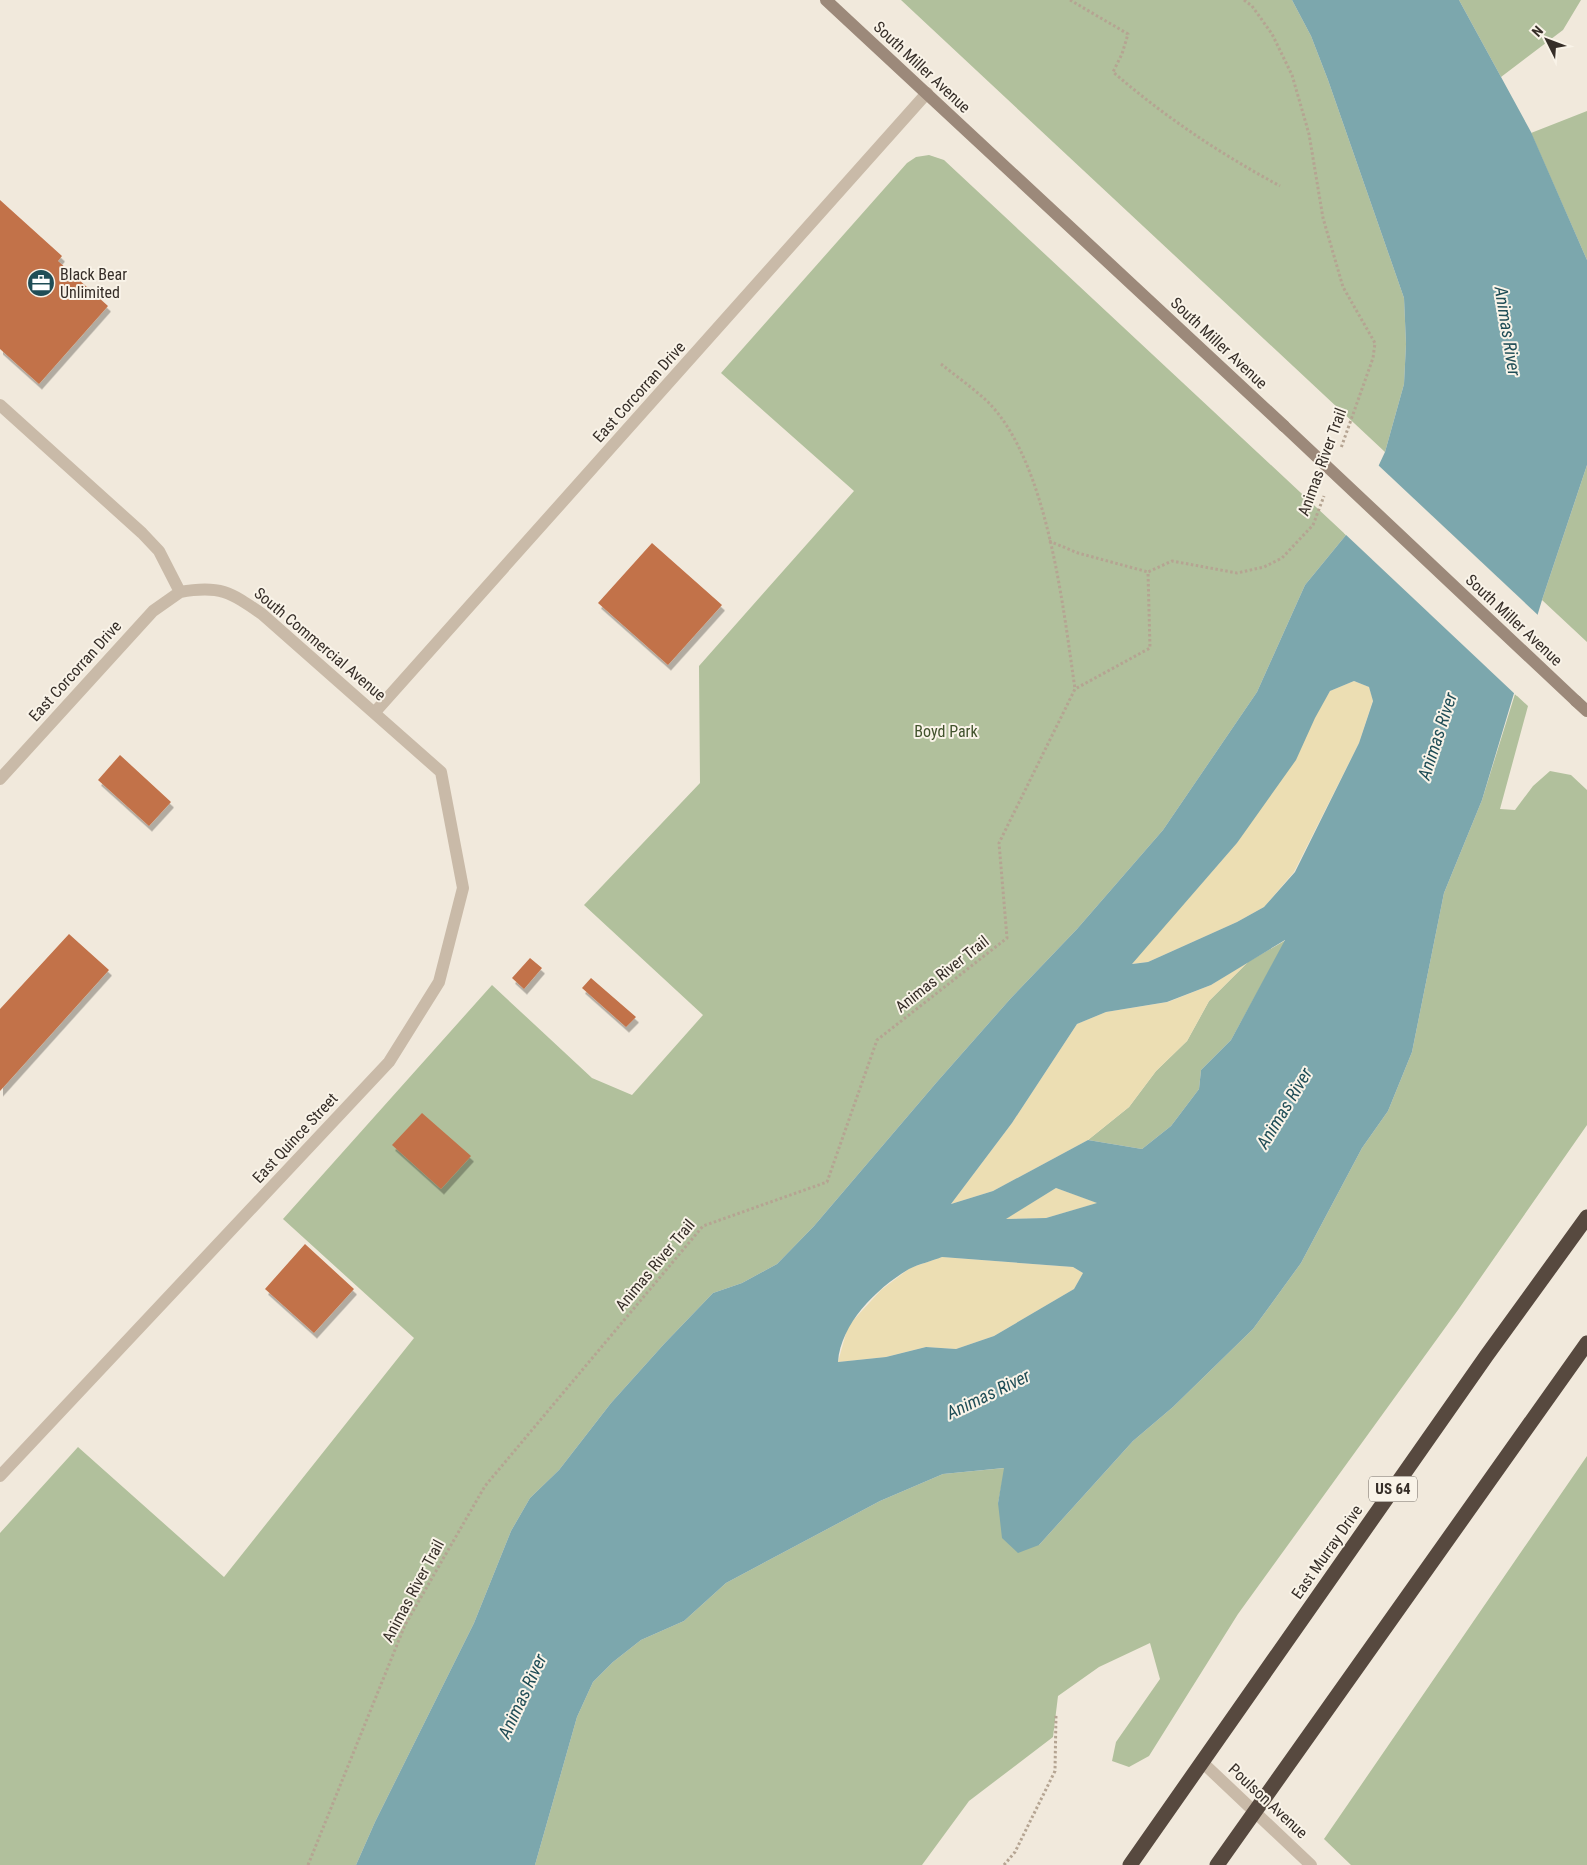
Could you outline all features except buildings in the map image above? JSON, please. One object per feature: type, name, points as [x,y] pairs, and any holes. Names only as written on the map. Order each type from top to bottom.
[{"type":"highway","name":"East Murray Drive","points":[[1202,1762],[1487,1355],[1587,1217]]},
{"type":"highway","points":[[1217,1865],[1587,1343]]},
{"type":"highway","name":"US 64","points":[[1130,1865],[1202,1762]]},
{"type":"main road","name":"South Miller Avenue","points":[[826,0],[1587,711]]},
{"type":"street","name":"East Corcorran Drive","points":[[375,712],[927,93]]},
{"type":"street","points":[[0,405],[142,533],[159,551],[180,592]]},
{"type":"street","name":"South Commercial Avenue","points":[[180,592],[206,588],[234,595],[262,614],[375,712],[440,772]]},
{"type":"street","name":"East Corcorran Drive","points":[[0,779],[153,611],[180,592]]},
{"type":"street","name":"East Quince Street","points":[[0,1476],[389,1062],[439,982],[463,888],[440,772]]},
{"type":"street","name":"Poulson Avenue","points":[[1202,1762],[1311,1865]]},
{"type":"path","points":[[1070,0],[1128,34],[1122,54],[1113,72],[1152,105],[1193,135],[1236,162],[1280,186]]},
{"type":"path","name":"Animas River Trail","points":[[1244,0],[1252,6],[1272,34],[1292,75],[1309,134],[1323,218],[1343,287],[1375,342],[1373,358],[1338,456]]},
{"type":"path","points":[[941,364],[988,403],[1006,428],[1021,454],[1033,482],[1059,584],[1075,689],[1150,648],[1148,572],[1078,553],[1049,540]]},
{"type":"path","name":"Animas River Trail","points":[[1148,572],[1172,561],[1236,573],[1264,567],[1282,558],[1313,525],[1326,490]]},
{"type":"path","name":"Animas River Trail","points":[[308,1865],[405,1625],[486,1486],[703,1226],[827,1182],[877,1040],[1008,938],[999,843],[1075,689]]},
{"type":"path","points":[[1004,1865],[1015,1852],[1055,1771],[1056,1714]]},
{"type":"green space","points":[[901,0],[1292,0],[1311,36],[1328,80],[1404,298],[1406,344],[1404,384],[1385,452]]},
{"type":"green space","points":[[1459,0],[1581,0],[1563,30],[1501,77]]},
{"type":"green space","points":[[1587,111],[1587,260],[1531,133]]},
{"type":"green space","name":"Boyd Park","points":[[929,155],[944,160],[1346,535],[1305,585],[1257,692],[1163,830],[1077,929],[1011,998],[936,1083],[814,1226],[777,1264],[742,1283],[713,1293],[611,1403],[559,1470],[530,1498],[511,1531],[474,1623],[375,1822],[356,1865],[0,1865],[0,1533],[78,1447],[224,1577],[414,1338],[283,1219],[492,985],[592,1078],[632,1095],[703,1015],[584,905],[700,783],[699,666],[854,491],[721,373],[907,163],[916,157]]},
{"type":"green space","points":[[1587,465],[1587,642],[1542,600]]},
{"type":"green space","points":[[1515,694],[1528,706],[1500,809],[1515,810],[1533,786],[1550,771],[1571,775],[1587,790],[1587,1125],[1458,1310],[1238,1614],[1149,1756],[1129,1767],[1112,1761],[1116,1742],[1160,1679],[1150,1643],[1099,1667],[1058,1696],[1053,1737],[969,1801],[922,1865],[535,1865],[577,1717],[593,1682],[613,1662],[641,1640],[684,1621],[726,1583],[880,1501],[943,1474],[1005,1468],[998,1503],[1039,1545],[1133,1441],[1173,1407],[1253,1329],[1301,1263],[1362,1148],[1388,1111],[1412,1052],[1444,893],[1482,800]]},
{"type":"green space","points":[[1286,940],[1231,1040],[1201,1070],[1199,1089],[1171,1126],[1142,1149],[1088,1140],[1129,1107],[1156,1071],[1187,1041],[1209,1001],[1248,962]]},
{"type":"green space","points":[[1587,1456],[1587,1865],[1351,1865],[1324,1839]]},
{"type":"sand","points":[[1354,681],[1369,687],[1373,700],[1359,743],[1294,872],[1264,907],[1237,922],[1148,962],[1131,964],[1237,843],[1330,691]]},
{"type":"sand","points":[[1248,962],[1209,1001],[1187,1041],[1156,1071],[1129,1107],[1088,1140],[993,1191],[951,1204],[1012,1123],[1077,1024],[1106,1012],[1168,1002],[1211,985]]},
{"type":"sand","points":[[1056,1188],[1098,1203],[1046,1218],[1005,1219]]},
{"type":"sand","points":[[942,1257],[1073,1267],[1083,1273],[1074,1289],[994,1336],[956,1349],[926,1347],[886,1357],[838,1362],[848,1326],[881,1290],[910,1268]]},
{"type":"water","name":"Animas River","points":[[1292,0],[1459,0],[1531,132],[1587,260],[1587,465],[1542,600],[1482,800],[1444,893],[1412,1052],[1388,1111],[1362,1148],[1301,1263],[1253,1329],[1173,1407],[1133,1441],[1039,1545],[1018,1553],[1002,1538],[998,1503],[1004,1468],[943,1474],[880,1501],[726,1583],[684,1621],[641,1640],[613,1662],[593,1682],[577,1717],[535,1865],[356,1865],[375,1822],[474,1623],[511,1531],[530,1498],[559,1470],[611,1403],[713,1293],[742,1283],[777,1264],[814,1226],[936,1083],[1011,998],[1077,929],[1163,830],[1257,692],[1305,585],[1346,535],[1385,452],[1404,384],[1406,344],[1404,298],[1311,36]],"holes":[[[1354,681],[1369,687],[1373,701],[1359,743],[1295,872],[1264,907],[1237,922],[1148,962],[1132,964],[1237,843],[1296,760],[1315,718],[1330,691]],[[1285,940],[1231,1040],[1201,1070],[1199,1089],[1171,1126],[1142,1149],[1088,1140],[993,1191],[951,1204],[1012,1123],[1077,1024],[1106,1012],[1167,1002],[1211,985]],[[1056,1188],[1097,1203],[1046,1218],[1006,1219]],[[942,1257],[1073,1267],[1083,1273],[1074,1289],[994,1336],[956,1349],[926,1347],[886,1357],[838,1362],[841,1348],[853,1320],[873,1296],[897,1277],[917,1266]]]},
{"type":"pier","points":[[1377,464],[1540,617],[1517,696],[1344,533]]},
{"type":"place","name":"Black Bear Unlimited","points":[[41,283]]}]
